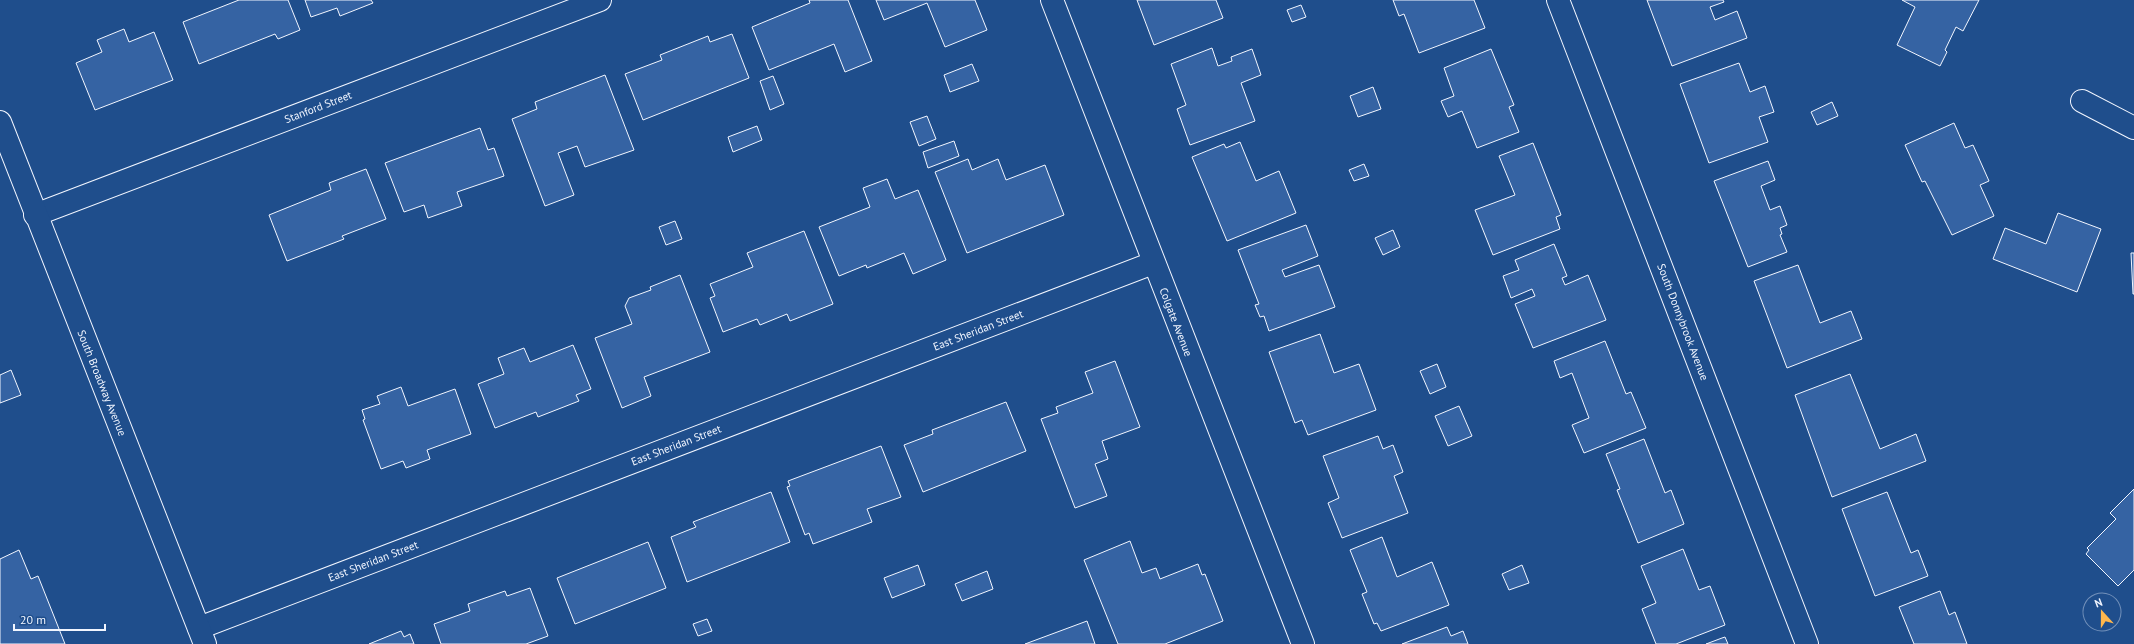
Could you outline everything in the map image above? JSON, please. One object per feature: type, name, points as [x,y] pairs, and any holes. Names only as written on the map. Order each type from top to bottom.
[{"type":"street","name":"Stanford Street","points":[[35,215],[600,0]]},
{"type":"street","name":"Colgate Avenue","points":[[1052,0],[1153,263],[1303,644]]},
{"type":"street","name":"South Donnybrook Avenue","points":[[1558,0],[1807,644]]},
{"type":"street","points":[[2082,100],[2134,128]]},
{"type":"street","name":"South Broadway Avenue","points":[[0,122],[35,215],[202,636]]},
{"type":"street","name":"East Sheridan Street","points":[[202,636],[1153,263]]},
{"type":"building","points":[[239,0],[288,0],[300,30],[278,39],[275,34],[199,64],[183,22]]},
{"type":"building","points":[[305,0],[371,0],[373,3],[340,16],[337,8],[311,17]]},
{"type":"building","points":[[809,0],[848,0],[872,61],[845,72],[834,44],[769,70],[752,27],[810,3]]},
{"type":"building","points":[[876,0],[975,0],[987,30],[945,47],[927,3],[884,20]]},
{"type":"building","points":[[1137,0],[1216,0],[1223,18],[1154,45]]},
{"type":"building","points":[[1393,0],[1474,0],[1485,28],[1419,53],[1404,14],[1399,16]]},
{"type":"building","points":[[1647,0],[1723,0],[1724,2],[1710,7],[1715,20],[1737,11],[1747,38],[1672,66]]},
{"type":"building","points":[[1902,0],[1979,0],[1963,31],[1956,27],[1945,50],[1947,52],[1940,66],[1897,45],[1915,7]]},
{"type":"building","points":[[1301,5],[1306,17],[1292,22],[1287,10]]},
{"type":"building","points":[[124,29],[129,42],[154,32],[173,80],[95,110],[76,63],[102,52],[97,40]]},
{"type":"building","points":[[732,34],[749,78],[643,120],[625,74],[662,60],[660,55],[708,36],[710,42]]},
{"type":"building","points":[[1212,48],[1218,66],[1232,61],[1231,57],[1252,49],[1261,75],[1241,83],[1255,121],[1190,145],[1177,109],[1186,105],[1171,64]]},
{"type":"building","points":[[1491,49],[1514,105],[1509,107],[1519,132],[1477,148],[1462,111],[1448,117],[1441,101],[1454,96],[1444,68]]},
{"type":"building","points":[[1739,63],[1750,92],[1765,86],[1774,112],[1759,117],[1768,142],[1709,163],[1680,84]]},
{"type":"building","points":[[972,64],[979,81],[950,92],[944,75]]},
{"type":"building","points":[[605,75],[634,150],[585,167],[577,146],[558,153],[574,195],[545,206],[512,119],[537,109],[535,102]]},
{"type":"building","points":[[773,76],[784,104],[770,110],[760,81]]},
{"type":"building","points":[[1373,87],[1381,109],[1358,117],[1350,96]]},
{"type":"building","points":[[1832,102],[1838,116],[1817,125],[1811,112]]},
{"type":"building","points":[[927,116],[936,139],[919,146],[910,122]]},
{"type":"building","points":[[1954,123],[1965,148],[1973,145],[1989,181],[1980,185],[1994,216],[1952,235],[1925,181],[1922,182],[1905,145]]},
{"type":"building","points":[[757,126],[762,140],[733,152],[728,137]]},
{"type":"building","points":[[480,128],[488,150],[494,148],[504,176],[457,192],[462,206],[428,218],[424,205],[404,212],[385,163]]},
{"type":"building","points":[[954,141],[959,156],[928,168],[923,152]]},
{"type":"building","points":[[1240,142],[1256,181],[1279,171],[1296,213],[1227,241],[1192,157],[1224,144],[1226,148]]},
{"type":"building","points":[[1533,143],[1561,215],[1556,217],[1560,229],[1493,255],[1475,210],[1515,195],[1499,156]]},
{"type":"building","points":[[968,159],[972,170],[998,159],[1006,180],[1045,165],[1064,215],[967,253],[935,172]]},
{"type":"building","points":[[1768,161],[1775,180],[1761,186],[1770,210],[1780,206],[1787,225],[1780,228],[1782,234],[1780,235],[1787,252],[1748,267],[1714,181]]},
{"type":"building","points":[[1364,164],[1369,176],[1354,181],[1349,170]]},
{"type":"building","points":[[366,169],[386,219],[342,236],[344,239],[287,261],[269,215],[331,190],[329,183]]},
{"type":"building","points":[[887,179],[895,199],[918,190],[946,260],[913,274],[904,253],[867,268],[866,265],[839,276],[819,227],[870,207],[863,188]]},
{"type":"building","points":[[2058,213],[2101,229],[2077,292],[1993,259],[2005,228],[2046,244]]},
{"type":"building","points":[[675,221],[682,239],[666,245],[659,227]]},
{"type":"building","points":[[1306,225],[1318,256],[1282,270],[1285,277],[1319,265],[1335,307],[1269,331],[1264,316],[1260,317],[1255,305],[1259,304],[1238,250]]},
{"type":"building","points":[[1393,230],[1400,247],[1383,255],[1375,238]]},
{"type":"building","points":[[804,231],[833,304],[790,321],[787,314],[760,325],[757,319],[723,332],[710,298],[715,296],[710,284],[753,267],[747,253]]},
{"type":"building","points":[[1554,244],[1567,276],[1562,278],[1565,285],[1588,275],[1606,320],[1533,348],[1515,304],[1535,296],[1532,289],[1511,298],[1503,276],[1519,270],[1515,260]]},
{"type":"building","points":[[2131,253],[2134,253],[2134,294],[2133,294]]},
{"type":"building","points":[[1798,265],[1820,323],[1851,311],[1862,339],[1787,368],[1754,281]]},
{"type":"building","points":[[680,275],[710,352],[644,377],[651,396],[622,408],[595,338],[632,324],[625,306],[629,298],[651,290],[650,287]]},
{"type":"building","points":[[1320,334],[1334,373],[1359,364],[1376,410],[1308,435],[1302,420],[1295,423],[1269,352]]},
{"type":"building","points":[[1605,341],[1626,394],[1631,392],[1646,428],[1584,453],[1572,425],[1589,418],[1572,373],[1560,378],[1554,361]]},
{"type":"building","points":[[573,345],[591,389],[576,395],[579,401],[538,417],[536,412],[495,428],[478,384],[504,374],[498,358],[524,348],[530,362]]},
{"type":"building","points":[[1115,361],[1140,427],[1102,441],[1108,459],[1095,464],[1107,496],[1075,508],[1041,419],[1058,413],[1056,407],[1093,393],[1085,372]]},
{"type":"building","points":[[1437,364],[1446,387],[1430,394],[1420,371]]},
{"type":"building","points":[[11,370],[21,395],[0,403],[0,375]]},
{"type":"building","points":[[1850,374],[1880,449],[1916,434],[1926,461],[1832,497],[1795,395]]},
{"type":"building","points":[[401,387],[408,406],[455,389],[471,434],[427,450],[430,459],[406,468],[403,461],[381,469],[363,420],[365,419],[362,410],[380,404],[377,396]]},
{"type":"building","points":[[1006,402],[1026,451],[923,492],[904,445],[933,434],[932,430]]},
{"type":"building","points":[[1459,406],[1472,436],[1448,446],[1435,416]]},
{"type":"building","points":[[1378,436],[1383,449],[1393,445],[1403,472],[1394,476],[1408,513],[1342,538],[1328,503],[1339,498],[1323,456]]},
{"type":"building","points":[[1644,439],[1665,493],[1671,490],[1684,524],[1638,543],[1617,490],[1620,489],[1606,454]]},
{"type":"building","points":[[881,446],[901,497],[867,509],[872,522],[813,544],[809,533],[805,535],[787,487],[790,486],[788,481]]},
{"type":"building","points":[[2134,489],[2134,570],[2118,586],[2086,554],[2089,550],[2087,548],[2116,519],[2110,513]]},
{"type":"building","points":[[771,492],[790,542],[687,582],[671,537],[696,527],[693,522]]},
{"type":"building","points":[[1887,492],[1911,553],[1918,550],[1928,576],[1875,596],[1842,509]]},
{"type":"building","points":[[1382,537],[1397,577],[1432,562],[1449,605],[1381,631],[1377,623],[1374,624],[1362,594],[1367,592],[1350,550]]},
{"type":"building","points":[[1130,541],[1142,573],[1156,568],[1160,579],[1198,564],[1202,575],[1205,574],[1223,621],[1165,644],[1118,644],[1084,560]]},
{"type":"building","points":[[648,542],[666,588],[575,624],[557,578]]},
{"type":"building","points":[[1683,549],[1699,590],[1710,586],[1725,625],[1676,644],[1656,644],[1642,609],[1656,603],[1641,566]]},
{"type":"building","points":[[19,550],[31,579],[38,576],[65,644],[0,644],[0,559]]},
{"type":"building","points":[[918,565],[925,585],[892,598],[884,578]]},
{"type":"building","points":[[1522,565],[1529,583],[1509,590],[1502,574]]},
{"type":"building","points":[[987,571],[993,589],[962,601],[955,584]]},
{"type":"building","points":[[530,588],[548,636],[526,644],[441,644],[434,624],[470,611],[468,604],[505,591],[507,596]]},
{"type":"building","points":[[1940,591],[1949,615],[1955,612],[1967,644],[1914,644],[1899,607]]},
{"type":"building","points":[[707,619],[712,631],[698,636],[693,624]]},
{"type":"building","points":[[1087,621],[1095,644],[1025,644]]},
{"type":"building","points":[[1447,627],[1451,636],[1463,631],[1468,644],[1402,644]]},
{"type":"building","points":[[401,631],[404,637],[410,634],[414,644],[369,644]]},
{"type":"building","points":[[1725,637],[1728,644],[1706,644],[1722,638]]}]
